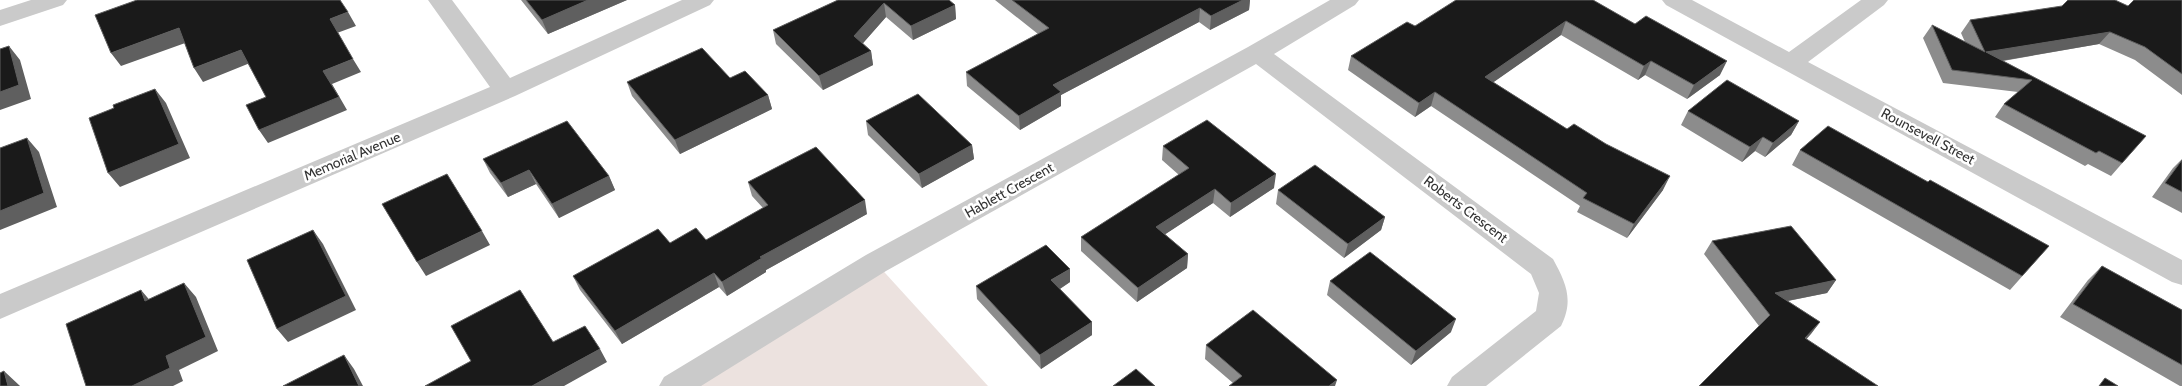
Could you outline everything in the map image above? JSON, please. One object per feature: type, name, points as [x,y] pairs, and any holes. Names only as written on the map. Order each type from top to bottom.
[{"type":"street","points":[[0,18],[55,0]]},
{"type":"street","points":[[440,0],[506,90]]},
{"type":"street","name":"Memorial Avenue","points":[[0,307],[506,90],[702,0]]},
{"type":"street","name":"Hablett Crescent","points":[[675,386],[876,263],[1258,53],[1347,0]]},
{"type":"street","name":"Rounsevell Street","points":[[1674,0],[2182,274]]},
{"type":"street","points":[[1791,62],[1876,0]]},
{"type":"street","name":"Roberts Crescent","points":[[1258,53],[1542,266],[1554,293],[1550,316],[1463,386]]},
{"type":"shaded area","points":[[876,263],[988,386],[675,386]]},
{"type":"building","points":[[137,0],[340,0],[348,12],[330,19],[353,59],[323,71],[339,97],[259,130],[246,105],[266,97],[241,50],[194,68],[179,28],[111,53],[95,15]]},
{"type":"building","points":[[526,0],[588,0],[542,20]]},
{"type":"building","points":[[838,0],[949,0],[955,5],[911,26],[884,3],[854,36],[871,51],[819,76],[773,30]]},
{"type":"building","points":[[1012,0],[1243,0],[1211,16],[1200,8],[1053,85],[1061,92],[1019,116],[966,72],[1049,28]]},
{"type":"building","points":[[1456,0],[1593,0],[1635,24],[1646,16],[1727,61],[1694,85],[1651,61],[1644,66],[1566,21],[1485,77],[1567,129],[1574,124],[1606,144],[1670,176],[1634,224],[1583,198],[1587,193],[1435,92],[1419,103],[1351,56],[1407,22],[1415,26]]},
{"type":"building","points":[[2068,0],[2115,0],[2128,6],[2134,0],[2182,0],[2182,74],[2145,47],[2110,32],[1986,52],[2146,136],[2122,163],[2099,151],[2096,153],[2004,104],[2032,80],[1952,70],[1932,25],[1985,52],[1970,20],[2062,6]]},
{"type":"building","points":[[9,46],[19,85],[0,92],[0,49]]},
{"type":"building","points":[[702,48],[730,78],[745,71],[768,95],[675,140],[627,82]]},
{"type":"building","points":[[1727,80],[1799,121],[1773,143],[1763,137],[1750,147],[1688,111]]},
{"type":"building","points":[[155,89],[179,144],[108,173],[89,118],[114,108],[113,105]]},
{"type":"building","points":[[918,94],[972,145],[919,174],[866,121]]},
{"type":"building","points":[[1207,120],[1276,174],[1231,203],[1215,189],[1156,227],[1188,254],[1138,288],[1081,237],[1189,168],[1163,146]]},
{"type":"building","points":[[567,121],[609,176],[552,204],[529,170],[501,183],[483,159]]},
{"type":"building","points":[[1828,126],[2049,246],[2022,276],[1800,150]]},
{"type":"building","points":[[27,138],[44,193],[0,211],[0,148]]},
{"type":"building","points":[[816,147],[865,200],[760,257],[762,258],[722,282],[714,273],[615,331],[573,276],[658,229],[670,243],[696,228],[706,240],[768,205],[748,182]]},
{"type":"building","points":[[2182,160],[2182,192],[2165,183]]},
{"type":"building","points":[[1315,165],[1385,217],[1348,244],[1278,190]]},
{"type":"building","points":[[447,174],[482,231],[417,262],[382,204]]},
{"type":"building","points":[[1791,226],[1836,280],[1775,293],[1820,322],[1805,338],[1878,386],[1699,386],[1770,315],[1712,241]]},
{"type":"building","points":[[313,230],[346,296],[277,329],[247,260]]},
{"type":"building","points":[[1046,245],[1070,269],[1051,280],[1092,322],[1040,355],[976,286]]},
{"type":"building","points":[[1370,252],[1456,319],[1416,351],[1330,281]]},
{"type":"building","points":[[2102,266],[2182,310],[2182,365],[2073,304]]},
{"type":"building","points":[[184,283],[206,337],[166,356],[170,368],[132,386],[86,386],[66,324],[141,290],[145,301]]},
{"type":"building","points":[[520,290],[553,342],[585,326],[600,349],[532,386],[425,386],[471,361],[451,326]]},
{"type":"building","points":[[1253,310],[1337,380],[1329,386],[1229,386],[1242,376],[1206,345]]},
{"type":"building","points":[[344,355],[359,386],[283,386]]},
{"type":"building","points":[[1136,369],[1155,386],[1113,386]]},
{"type":"building","points":[[4,371],[8,386],[0,386],[0,373]]},
{"type":"building","points":[[2105,378],[2118,386],[2099,386]]}]
